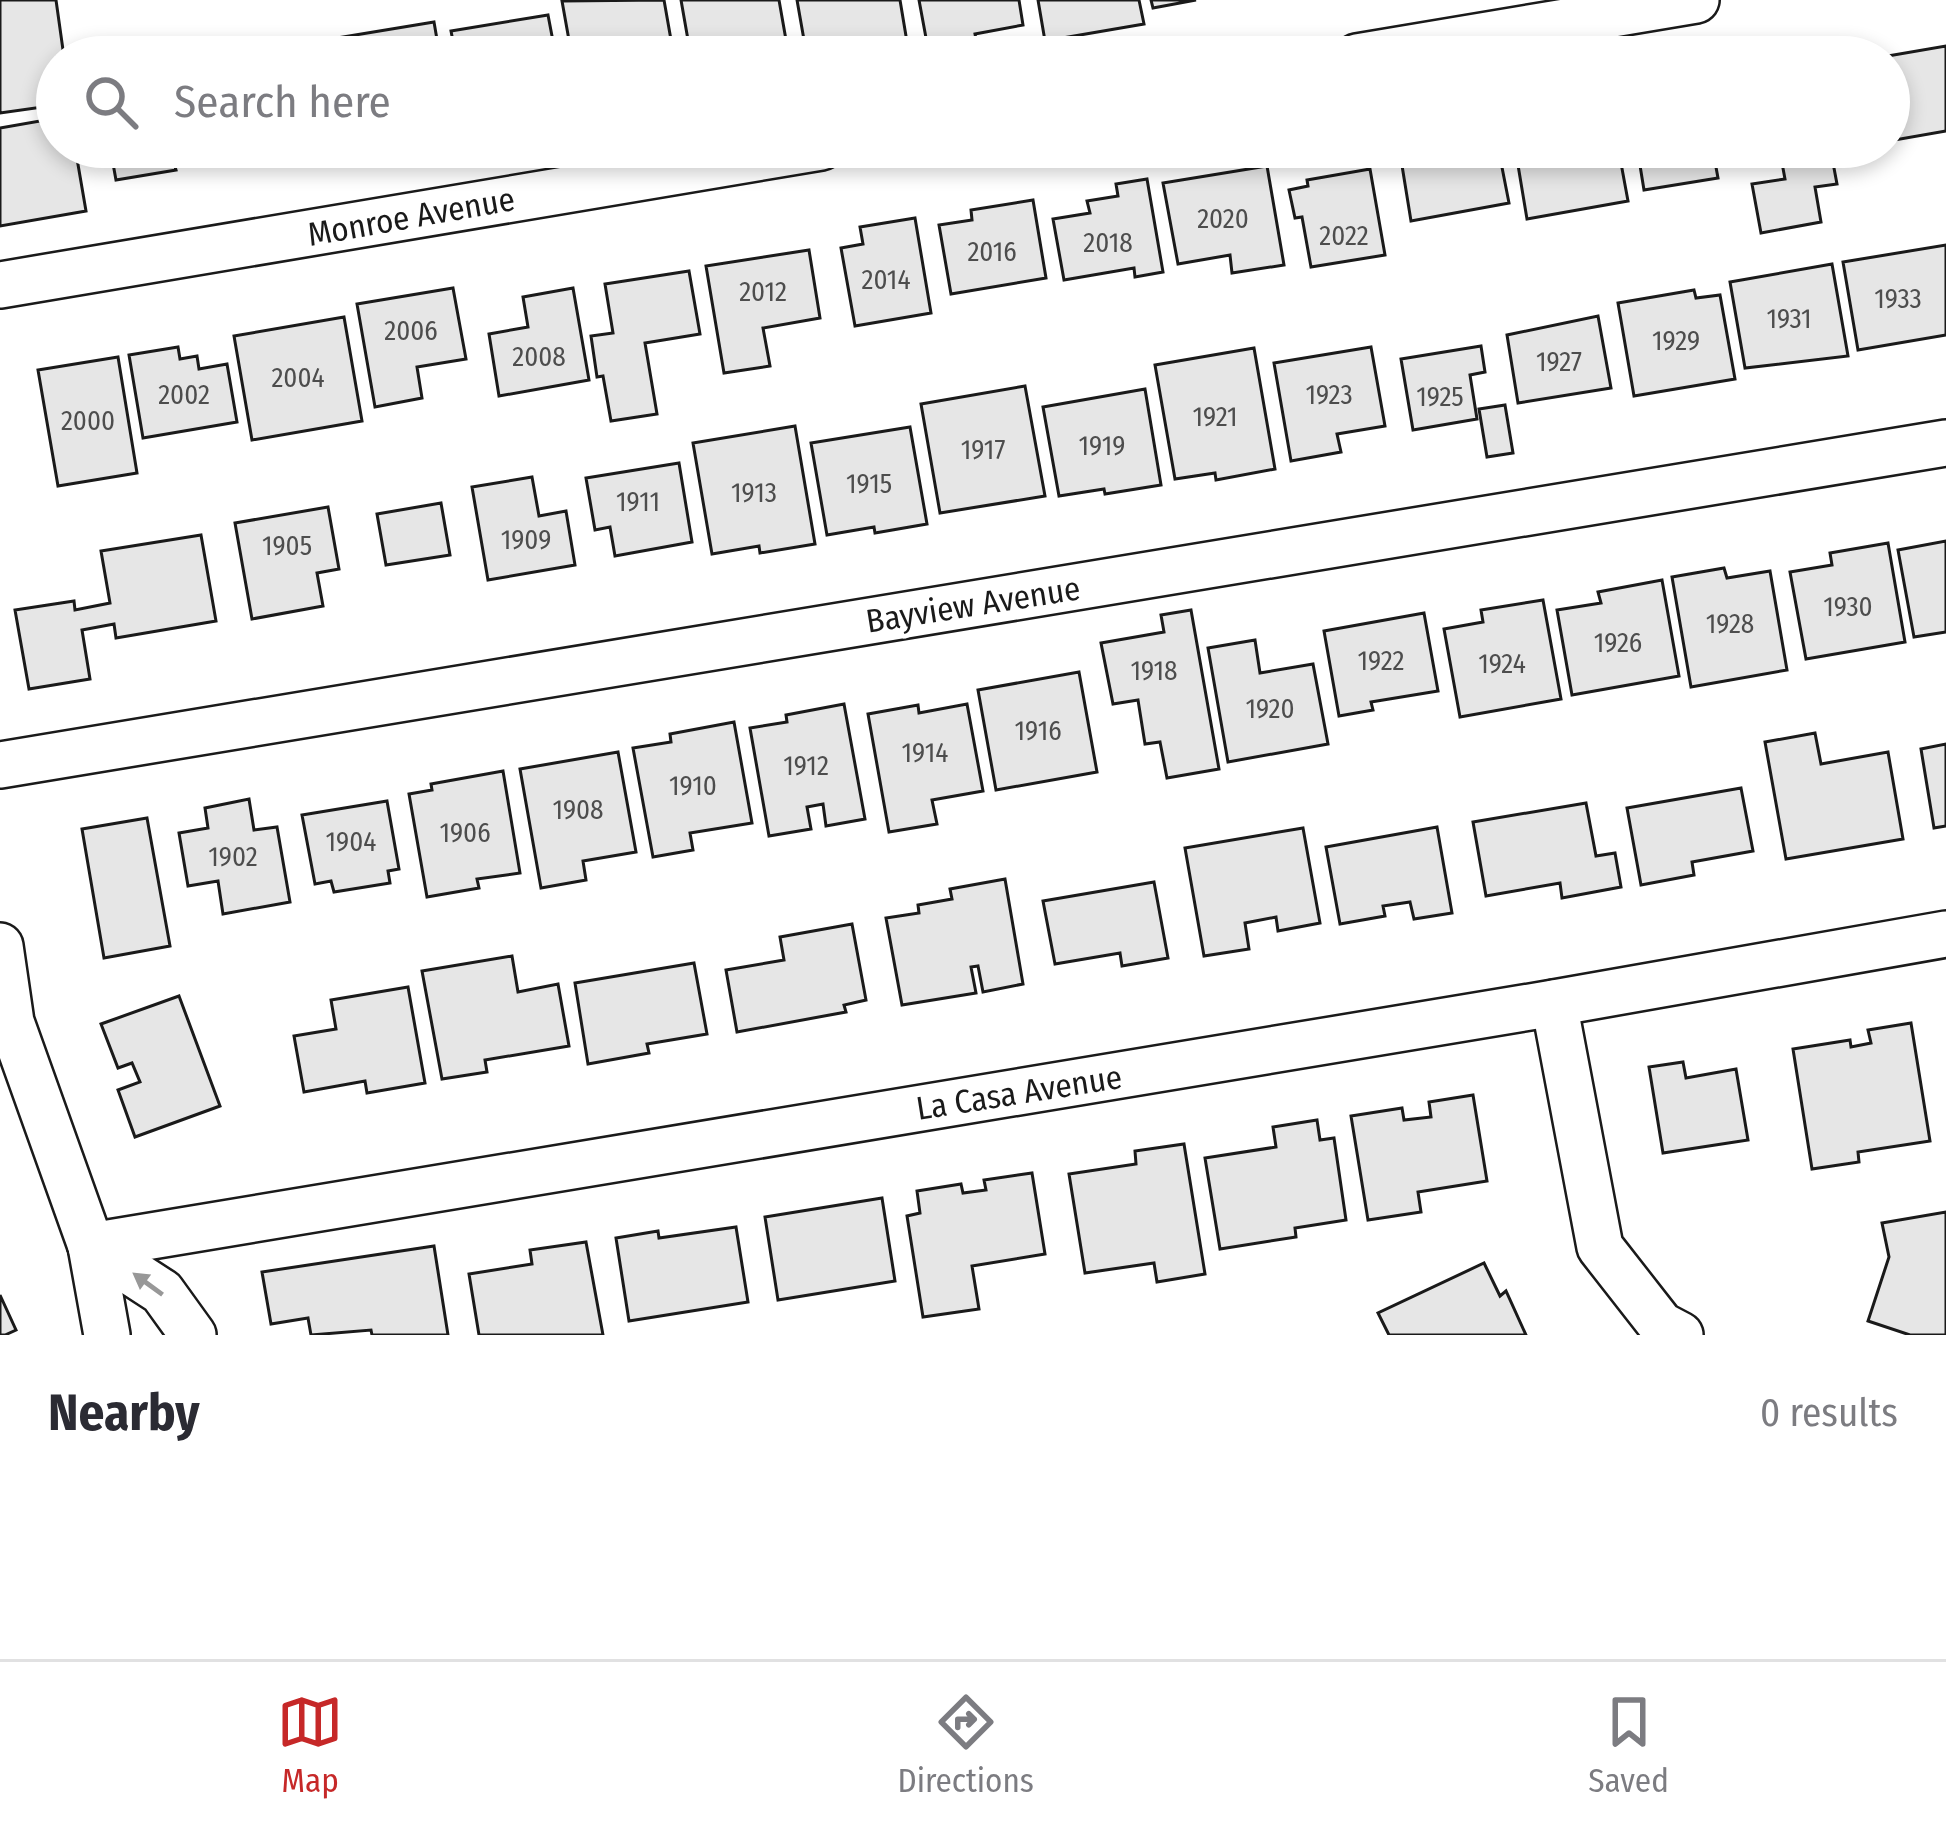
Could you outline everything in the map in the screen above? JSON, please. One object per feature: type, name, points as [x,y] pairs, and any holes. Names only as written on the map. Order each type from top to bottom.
[{"type":"street","points":[[1482,36],[1696,0]]},
{"type":"street","name":"Monroe Avenue","points":[[0,285],[696,168]]},
{"type":"street","name":"Bayview Avenue","points":[[0,765],[1946,443]]},
{"type":"street","name":"La Casa Avenue","points":[[91,1246],[1946,934]]},
{"type":"street","points":[[0,946],[5,1022],[91,1246],[107,1335]]},
{"type":"street","points":[[1555,1003],[1600,1246],[1661,1325],[1680,1335]]},
{"type":"street","points":[[91,1246],[162,1292],[193,1335]]},
{"type":"building","points":[[0,0],[56,0],[61,36],[36,36],[36,108],[0,113]]},
{"type":"building","points":[[664,0],[670,36],[568,36],[562,1]]},
{"type":"building","points":[[681,0],[779,0],[785,36],[687,36]]},
{"type":"building","points":[[797,0],[900,0],[906,36],[803,36]]},
{"type":"building","points":[[919,0],[1019,0],[1023,25],[975,36],[926,36]]},
{"type":"building","points":[[1038,0],[1139,0],[1144,24],[1044,36]]},
{"type":"building","points":[[1151,0],[1196,0],[1153,8]]},
{"type":"building","points":[[548,15],[552,36],[452,36],[451,31]]},
{"type":"building","points":[[434,22],[436,36],[349,36]]},
{"type":"building","points":[[1946,46],[1946,131],[1910,137],[1910,52]]},
{"type":"building","points":[[36,122],[36,168],[79,168],[86,211],[0,226],[0,128]]},
{"type":"building","points":[[114,168],[176,170],[116,180]]},
{"type":"building","points":[[1267,168],[1284,265],[1232,273],[1230,255],[1178,264],[1163,183]]},
{"type":"building","points":[[1402,168],[1502,168],[1509,203],[1411,221]]},
{"type":"building","points":[[1518,168],[1622,168],[1628,201],[1527,219]]},
{"type":"building","points":[[1640,168],[1716,168],[1718,178],[1644,190]]},
{"type":"building","points":[[1783,168],[1834,168],[1837,184],[1815,187],[1821,222],[1761,233],[1752,184],[1785,179]]},
{"type":"building","points":[[1370,169],[1385,255],[1311,267],[1302,217],[1295,218],[1289,190],[1308,186],[1307,180]]},
{"type":"building","points":[[1147,179],[1163,272],[1135,277],[1134,268],[1064,280],[1053,219],[1090,213],[1087,201],[1118,196],[1116,184]]},
{"type":"building","points":[[1033,200],[1046,278],[951,294],[939,225],[972,220],[971,210]]},
{"type":"building","points":[[915,218],[931,313],[855,326],[841,248],[863,244],[860,227]]},
{"type":"building","points":[[1946,245],[1946,335],[1858,350],[1843,262]]},
{"type":"building","points":[[809,250],[820,318],[763,328],[770,366],[724,373],[706,266]]},
{"type":"building","points":[[1832,264],[1848,356],[1745,368],[1730,282]]},
{"type":"building","points":[[689,271],[700,334],[645,343],[657,414],[611,421],[591,336],[613,333],[605,284]]},
{"type":"building","points":[[453,288],[466,359],[417,367],[422,398],[375,407],[357,304]]},
{"type":"building","points":[[573,288],[589,380],[499,396],[489,334],[528,327],[523,297]]},
{"type":"building","points":[[1694,290],[1696,298],[1720,295],[1735,379],[1634,396],[1618,303]]},
{"type":"building","points":[[1598,316],[1611,388],[1518,403],[1507,335]]},
{"type":"building","points":[[344,317],[362,421],[252,440],[234,336]]},
{"type":"building","points":[[1481,346],[1485,372],[1470,375],[1477,419],[1413,430],[1401,359]]},
{"type":"building","points":[[178,347],[180,359],[197,356],[199,369],[227,364],[237,422],[143,438],[129,355]]},
{"type":"building","points":[[1371,347],[1385,426],[1337,434],[1341,452],[1291,461],[1274,363]]},
{"type":"building","points":[[1254,348],[1275,469],[1216,480],[1215,473],[1175,479],[1155,365]]},
{"type":"building","points":[[118,357],[137,473],[58,486],[38,370]]},
{"type":"building","points":[[1025,386],[1045,496],[940,513],[921,404]]},
{"type":"building","points":[[1145,389],[1161,485],[1059,496],[1043,407]]},
{"type":"building","points":[[1505,405],[1513,453],[1487,457],[1479,409]]},
{"type":"building","points":[[795,426],[815,544],[760,553],[759,546],[712,554],[693,443]]},
{"type":"building","points":[[910,427],[927,524],[827,535],[811,443]]},
{"type":"building","points":[[679,463],[692,542],[615,556],[610,527],[595,530],[586,478]]},
{"type":"building","points":[[532,477],[539,516],[566,511],[575,565],[488,580],[472,487]]},
{"type":"building","points":[[441,503],[450,555],[386,565],[377,514]]},
{"type":"building","points":[[328,507],[339,569],[317,573],[323,606],[252,619],[235,523]]},
{"type":"building","points":[[201,535],[216,621],[116,638],[114,624],[82,630],[90,679],[29,689],[15,610],[74,601],[75,610],[110,603],[101,551]]},
{"type":"building","points":[[1946,541],[1946,632],[1914,637],[1898,550]]},
{"type":"building","points":[[1888,543],[1905,642],[1806,659],[1790,572],[1832,565],[1830,553]]},
{"type":"building","points":[[1724,568],[1727,578],[1770,571],[1787,670],[1691,687],[1672,577]]},
{"type":"building","points":[[1662,580],[1679,676],[1572,695],[1557,610],[1601,603],[1598,592]]},
{"type":"building","points":[[1543,600],[1561,699],[1460,717],[1444,629],[1483,622],[1481,610]]},
{"type":"building","points":[[1191,610],[1219,769],[1167,778],[1160,742],[1145,744],[1138,700],[1113,704],[1101,643],[1164,632],[1161,615]]},
{"type":"building","points":[[1424,613],[1438,691],[1371,702],[1373,710],[1339,716],[1324,631]]},
{"type":"building","points":[[1255,640],[1260,673],[1313,664],[1328,744],[1228,762],[1208,648]]},
{"type":"building","points":[[1079,672],[1097,772],[996,790],[978,690]]},
{"type":"building","points":[[844,704],[865,819],[826,826],[823,804],[807,807],[811,829],[769,836],[750,728],[787,722],[786,715]]},
{"type":"building","points":[[967,704],[983,791],[932,800],[937,824],[889,832],[868,714],[918,705],[919,713]]},
{"type":"building","points":[[734,722],[752,823],[690,833],[693,850],[653,857],[633,748],[671,742],[670,734]]},
{"type":"building","points":[[1815,733],[1821,764],[1888,752],[1903,839],[1786,859],[1765,742]]},
{"type":"building","points":[[1946,744],[1946,826],[1934,828],[1921,749]]},
{"type":"building","points":[[618,752],[636,852],[583,861],[586,880],[541,888],[520,769]]},
{"type":"building","points":[[503,771],[520,873],[477,879],[479,888],[427,897],[409,794],[432,790],[431,784]]},
{"type":"building","points":[[1741,788],[1753,851],[1692,862],[1694,875],[1641,885],[1627,808]]},
{"type":"building","points":[[249,799],[254,830],[277,827],[290,902],[223,914],[218,881],[188,886],[179,833],[208,828],[205,808]]},
{"type":"building","points":[[387,801],[399,869],[388,871],[390,883],[334,892],[331,881],[315,884],[302,815]]},
{"type":"building","points":[[1586,803],[1596,856],[1615,853],[1621,887],[1562,898],[1560,883],[1486,896],[1473,822]]},
{"type":"building","points":[[147,818],[170,946],[104,958],[82,829]]},
{"type":"building","points":[[1437,827],[1452,913],[1414,919],[1410,902],[1383,906],[1385,916],[1340,924],[1326,847]]},
{"type":"building","points":[[1303,828],[1320,923],[1278,931],[1276,917],[1245,923],[1249,949],[1204,956],[1185,848]]},
{"type":"building","points":[[1005,879],[1023,984],[983,992],[978,966],[971,967],[976,993],[902,1005],[886,918],[919,913],[918,905],[952,899],[950,889]]},
{"type":"building","points":[[1154,882],[1168,958],[1122,966],[1120,953],[1055,964],[1043,901]]},
{"type":"building","points":[[852,924],[866,1000],[844,1005],[846,1012],[737,1032],[726,970],[784,960],[780,937]]},
{"type":"building","points":[[512,956],[518,992],[558,984],[569,1046],[485,1060],[487,1072],[442,1079],[422,971]]},
{"type":"building","points":[[694,963],[707,1034],[647,1044],[649,1053],[588,1064],[575,983]]},
{"type":"building","points":[[408,987],[425,1083],[367,1093],[365,1081],[304,1092],[294,1036],[336,1029],[331,1000]]},
{"type":"building","points":[[179,996],[220,1106],[135,1137],[118,1090],[140,1082],[132,1063],[118,1068],[101,1024]]},
{"type":"building","points":[[1911,1023],[1930,1141],[1858,1152],[1859,1162],[1812,1169],[1793,1049],[1850,1040],[1851,1047],[1871,1043],[1868,1030]]},
{"type":"building","points":[[1683,1062],[1686,1078],[1736,1069],[1748,1140],[1663,1153],[1649,1067]]},
{"type":"building","points":[[1473,1095],[1487,1181],[1418,1192],[1421,1212],[1368,1220],[1351,1116],[1402,1108],[1404,1120],[1431,1117],[1429,1102]]},
{"type":"building","points":[[1317,1120],[1320,1140],[1334,1138],[1346,1220],[1295,1228],[1296,1237],[1220,1249],[1205,1158],[1276,1147],[1273,1127]]},
{"type":"building","points":[[1184,1144],[1205,1274],[1157,1282],[1154,1263],[1085,1273],[1069,1174],[1136,1164],[1135,1151]]},
{"type":"building","points":[[1032,1173],[1045,1254],[972,1266],[979,1309],[923,1317],[907,1216],[920,1213],[917,1191],[961,1184],[963,1193],[986,1190],[984,1180]]},
{"type":"building","points":[[882,1198],[895,1281],[778,1300],[765,1217]]},
{"type":"building","points":[[1946,1212],[1946,1335],[1910,1335],[1868,1321],[1889,1257],[1882,1223]]},
{"type":"building","points":[[736,1227],[748,1302],[629,1321],[616,1238],[658,1231],[659,1238]]},
{"type":"building","points":[[586,1242],[603,1335],[479,1335],[469,1274],[532,1264],[530,1250]]},
{"type":"building","points":[[434,1246],[448,1335],[372,1335],[371,1330],[311,1335],[308,1318],[271,1324],[262,1272]]},
{"type":"building","points":[[1484,1263],[1500,1296],[1506,1291],[1526,1335],[1389,1335],[1378,1313]]},
{"type":"building","points":[[0,1295],[16,1330],[5,1335],[0,1335]]}]
